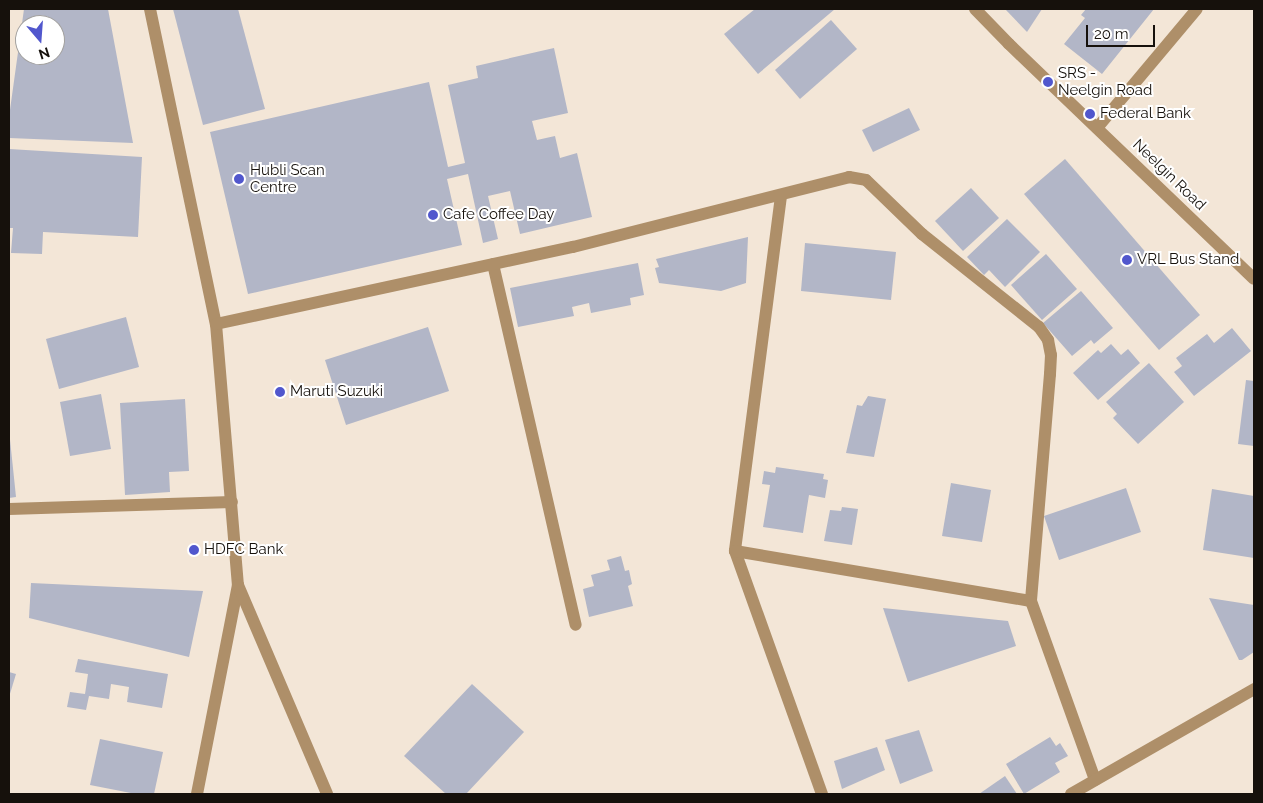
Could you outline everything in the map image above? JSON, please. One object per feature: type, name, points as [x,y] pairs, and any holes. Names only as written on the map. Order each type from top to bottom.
[{"type":"street","points":[[150,9],[216,324],[238,585],[197,794]]},
{"type":"street","name":"Neelgin Road","points":[[976,9],[1009,44],[1254,279]]},
{"type":"street","points":[[1097,128],[1198,9]]},
{"type":"street","points":[[216,324],[573,247],[781,196],[849,177],[866,180],[922,234],[1039,327],[1048,340],[1051,355],[1050,374],[1031,600],[1095,780]]},
{"type":"street","points":[[781,196],[735,551],[822,794]]},
{"type":"street","points":[[493,264],[576,625]]},
{"type":"street","points":[[9,509],[232,502]]},
{"type":"street","points":[[735,551],[1031,600]]},
{"type":"street","points":[[238,585],[327,794]]},
{"type":"street","points":[[1072,794],[1254,689]]},
{"type":"building","points":[[24,9],[108,9],[133,143],[9,138],[9,117],[16,65],[65,65],[65,15],[23,15]]},
{"type":"building","points":[[173,9],[238,9],[265,109],[203,125]]},
{"type":"building","points":[[755,9],[835,9],[758,74],[724,34]]},
{"type":"building","points":[[1005,9],[1042,9],[1027,32]]},
{"type":"building","points":[[1086,9],[1154,9],[1102,74],[1064,44],[1085,18],[1081,15]]},
{"type":"building","points":[[831,20],[857,49],[800,99],[775,70]]},
{"type":"building","points":[[554,48],[568,113],[532,121],[537,140],[555,136],[560,158],[577,153],[592,217],[520,234],[510,191],[488,196],[498,239],[483,243],[468,174],[447,179],[462,245],[248,294],[210,132],[429,82],[448,167],[465,163],[448,85],[478,78],[476,66]]},
{"type":"building","points":[[909,108],[920,130],[873,152],[862,130]]},
{"type":"building","points":[[9,149],[142,157],[138,237],[43,232],[42,254],[11,253],[13,228],[9,228]]},
{"type":"building","points":[[1065,159],[1200,315],[1159,350],[1024,194]]},
{"type":"building","points":[[971,188],[999,218],[963,251],[935,221]]},
{"type":"building","points":[[1007,219],[1040,252],[1005,287],[989,270],[984,275],[967,257]]},
{"type":"building","points":[[748,237],[746,283],[721,291],[659,283],[655,268],[659,267],[656,259]]},
{"type":"building","points":[[805,243],[896,252],[891,300],[801,291]]},
{"type":"building","points":[[1046,254],[1077,289],[1042,320],[1011,285]]},
{"type":"building","points":[[638,263],[644,295],[630,298],[631,305],[591,313],[589,303],[572,307],[574,316],[518,327],[510,288]]},
{"type":"building","points":[[1081,291],[1113,328],[1094,344],[1091,340],[1072,356],[1043,323]]},
{"type":"building","points":[[126,317],[139,367],[59,389],[46,339]]},
{"type":"building","points":[[428,327],[449,391],[346,425],[325,360]]},
{"type":"building","points":[[1232,328],[1251,351],[1194,396],[1174,372],[1182,366],[1176,358],[1207,334],[1214,343]]},
{"type":"building","points":[[1111,344],[1121,355],[1128,349],[1140,363],[1098,400],[1073,373],[1098,350],[1101,353]]},
{"type":"building","points":[[1149,363],[1184,402],[1138,444],[1113,418],[1117,414],[1106,402]]},
{"type":"building","points":[[1246,380],[1254,381],[1254,446],[1238,444]]},
{"type":"building","points":[[101,394],[111,449],[70,456],[60,402]]},
{"type":"building","points":[[868,396],[886,399],[874,457],[846,453],[857,405],[862,406]]},
{"type":"building","points":[[185,399],[189,471],[169,472],[170,492],[125,495],[120,403]]},
{"type":"building","points":[[9,430],[16,497],[9,498]]},
{"type":"building","points":[[776,467],[824,474],[823,479],[828,480],[825,498],[809,495],[803,533],[763,527],[770,485],[762,484],[764,471],[775,473]]},
{"type":"building","points":[[951,483],[991,490],[982,542],[942,536]]},
{"type":"building","points":[[1126,488],[1141,532],[1059,560],[1044,516]]},
{"type":"building","points":[[1212,489],[1254,496],[1254,558],[1203,550]]},
{"type":"building","points":[[842,507],[858,509],[852,545],[824,541],[830,510],[841,511]]},
{"type":"building","points":[[621,556],[625,571],[629,570],[632,584],[628,586],[633,606],[589,617],[583,589],[594,586],[591,575],[610,570],[607,560]]},
{"type":"building","points":[[31,583],[203,591],[189,657],[29,618]]},
{"type":"building","points":[[1209,598],[1254,605],[1254,652],[1239,660]]},
{"type":"building","points":[[883,608],[1008,621],[1016,646],[908,682]]},
{"type":"building","points":[[78,659],[168,674],[162,708],[127,702],[129,687],[111,684],[109,699],[89,696],[86,710],[67,707],[70,692],[85,694],[88,674],[75,672]]},
{"type":"building","points":[[9,672],[16,674],[9,697]]},
{"type":"building","points":[[472,684],[524,732],[466,794],[446,794],[404,756]]},
{"type":"building","points":[[919,730],[933,771],[900,784],[885,740]]},
{"type":"building","points":[[1050,737],[1056,746],[1060,743],[1068,756],[1055,763],[1060,772],[1024,794],[1006,764]]},
{"type":"building","points":[[100,739],[163,752],[154,794],[136,794],[90,785]]},
{"type":"building","points":[[877,747],[885,770],[842,789],[834,761]]},
{"type":"building","points":[[1005,776],[1017,794],[979,794]]},
{"type":"place","name":"SRS - Neelgin Road","points":[[1048,82]]},
{"type":"place","name":"Federal Bank","points":[[1090,114]]},
{"type":"place","name":"Hubli Scan Centre","points":[[239,179]]},
{"type":"place","name":"Cafe Coffee Day","points":[[433,215]]},
{"type":"place","name":"VRL Bus Stand","points":[[1127,260]]},
{"type":"place","name":"Maruti Suzuki","points":[[280,392]]},
{"type":"place","name":"HDFC Bank","points":[[194,550]]}]
